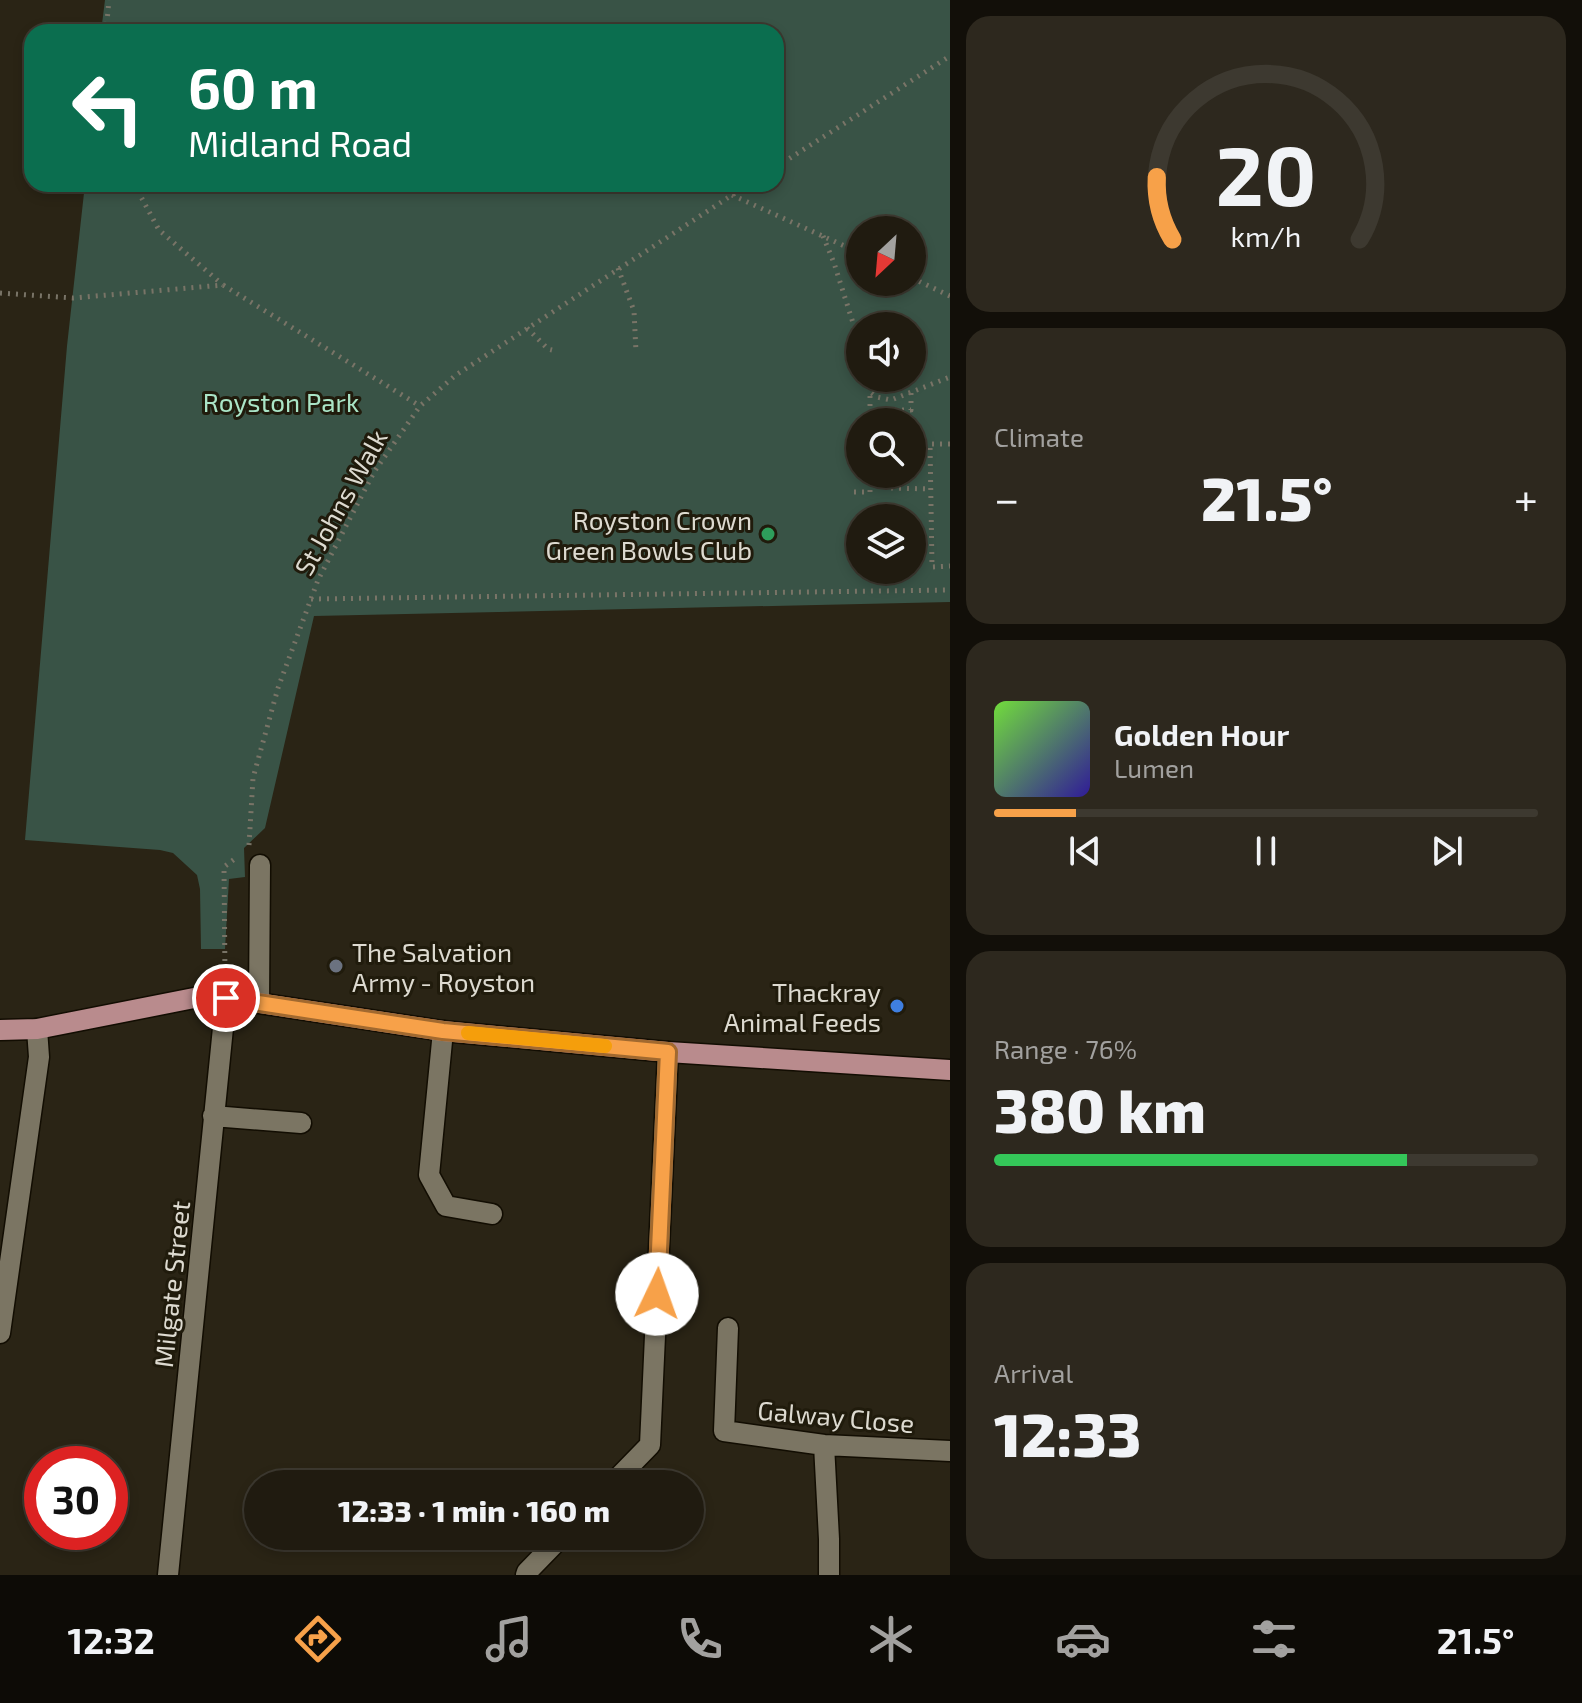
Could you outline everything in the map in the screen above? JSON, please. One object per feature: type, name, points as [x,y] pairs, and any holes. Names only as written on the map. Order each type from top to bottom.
[{"type":"main road","points":[[0,1030],[37,1029],[194,998],[226,998],[443,1031],[668,1052],[950,1070]]},
{"type":"street","points":[[259,1002],[260,865]]},
{"type":"street","name":"Milgate Street","points":[[168,1575],[226,998]]},
{"type":"street","points":[[0,1333],[39,1057],[37,1029]]},
{"type":"street","points":[[443,1031],[429,1175],[446,1206],[492,1214]]},
{"type":"street","points":[[626,1470],[650,1445],[668,1052]]},
{"type":"street","points":[[213,1116],[301,1123]]},
{"type":"street","name":"Galway Close","points":[[728,1328],[724,1431],[824,1445],[950,1451]]},
{"type":"street","points":[[824,1445],[829,1575]]},
{"type":"street","points":[[526,1575],[548,1550]]},
{"type":"path","points":[[107,24],[109,0]]},
{"type":"path","points":[[784,162],[950,56]]},
{"type":"path","points":[[138,192],[159,230],[223,285],[420,406]]},
{"type":"path","name":"St Johns Walk","points":[[226,998],[224,867],[248,849],[253,778],[278,688],[311,599],[374,472],[420,406],[456,375],[737,192]]},
{"type":"path","points":[[732,195],[846,246]]},
{"type":"path","points":[[822,235],[850,312]]},
{"type":"path","points":[[618,268],[634,311],[636,352]]},
{"type":"path","points":[[0,293],[73,298],[223,285]]},
{"type":"path","points":[[926,285],[950,296]]},
{"type":"path","points":[[527,328],[552,350]]},
{"type":"path","points":[[870,392],[891,400],[950,377]]},
{"type":"path","points":[[870,392],[870,408]]},
{"type":"path","points":[[911,393],[911,408]]},
{"type":"path","points":[[950,444],[930,444],[932,567],[950,566]]},
{"type":"path","points":[[854,492],[870,492],[870,488]]},
{"type":"path","points":[[889,488],[931,489]]},
{"type":"path","points":[[311,599],[950,590]]},
{"type":"green space","name":"Royston Park","points":[[105,0],[950,0],[950,602],[314,616],[265,828],[244,848],[245,877],[229,879],[225,949],[201,949],[197,875],[173,853],[25,840],[67,346],[84,192],[784,192],[784,24],[102,24]]},
{"type":"slow traffic","points":[[468,1033],[605,1046]]},
{"type":"place","name":"Royston Crown Green Bowls Club","points":[[768,534]]},
{"type":"place","name":"The Salvation Army - Royston","points":[[336,966]]},
{"type":"place","name":"Thackray Animal Feeds","points":[[897,1006]]},
{"type":"route","points":[[226,998],[443,1031],[668,1052],[657,1294]]}]
